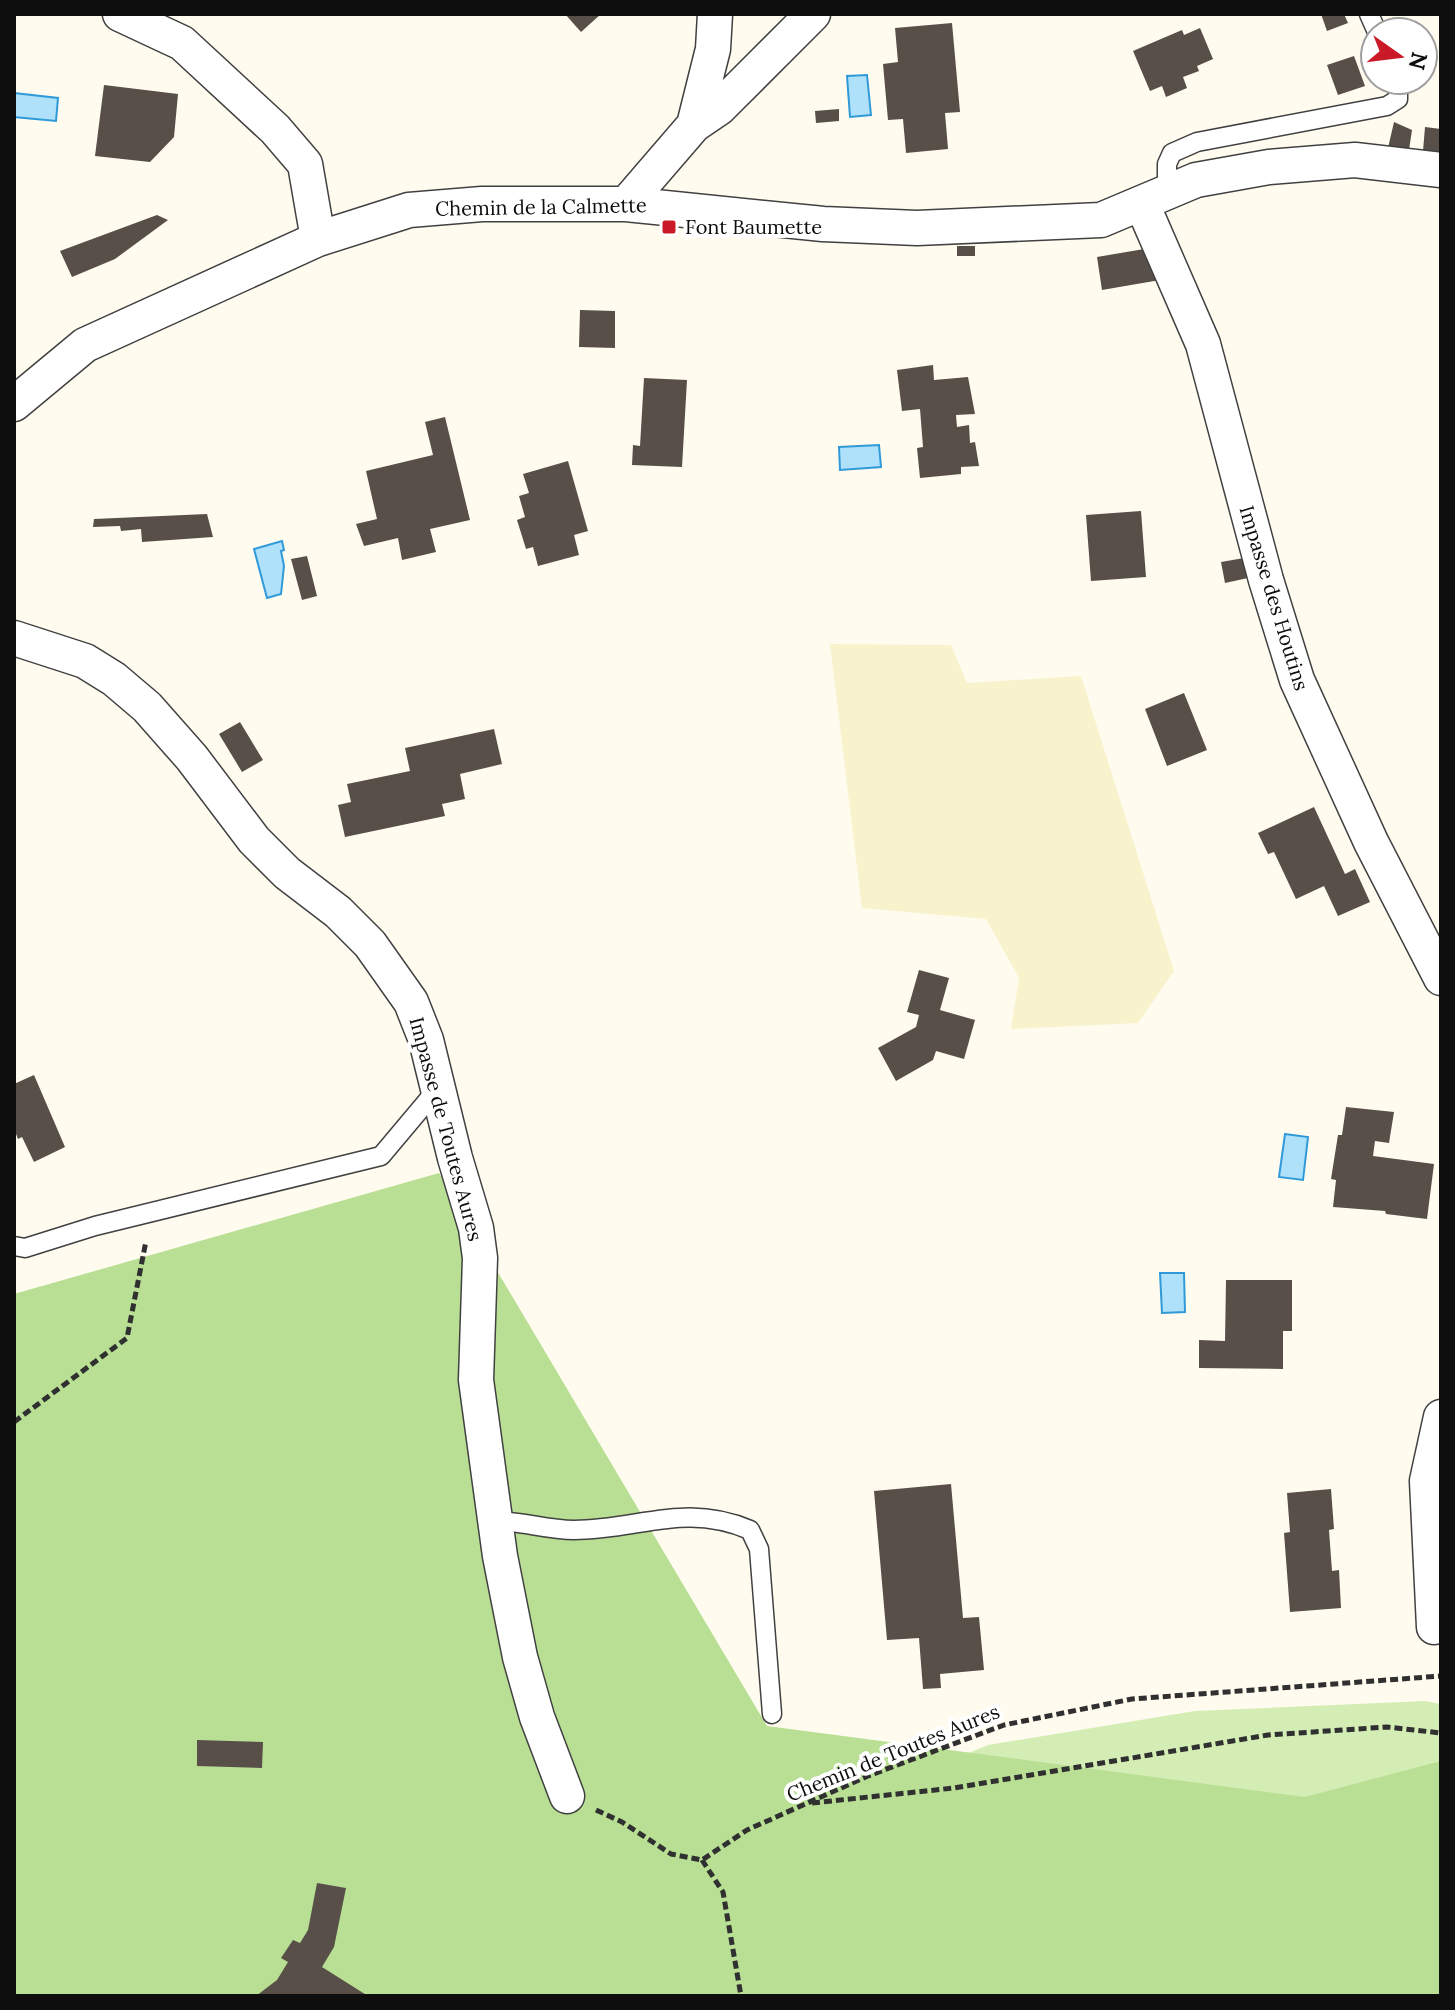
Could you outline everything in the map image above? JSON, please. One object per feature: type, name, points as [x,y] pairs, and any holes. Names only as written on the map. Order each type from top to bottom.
[{"type":"street","points":[[120,14],[182,43],[275,129],[305,164],[318,239]]},
{"type":"street","points":[[694,125],[713,49],[715,14]]},
{"type":"street","points":[[626,204],[694,125],[719,108],[813,14]]},
{"type":"street","name":"Chemin de la Calmette","points":[[14,404],[85,345],[318,239],[409,210],[482,204],[626,204],[823,224],[917,228],[1101,220],[1196,180],[1269,167],[1355,160],[1441,170]]},
{"type":"street","name":"Impasse des Houtins","points":[[1155,198],[1203,344],[1266,580],[1297,680],[1371,842],[1441,978]]},
{"type":"street","name":"Impasse de Toutes Aures","points":[[14,638],[85,661],[114,679],[147,707],[192,758],[254,840],[287,873],[338,912],[370,944],[411,1002],[439,1087],[455,1158],[476,1228],[480,1258],[476,1380],[495,1521],[520,1657],[537,1717],[567,1796]]},
{"type":"street","points":[[1434,1627],[1427,1481],[1441,1417]]},
{"type":"lane","points":[[1155,198],[1172,153],[1197,142],[1387,106],[1398,96]]},
{"type":"lane","points":[[14,1246],[25,1248],[95,1226],[381,1156],[439,1087]]},
{"type":"lane","points":[[495,1521],[576,1530],[692,1516],[731,1522],[750,1530],[759,1549],[772,1714]]},
{"type":"path","points":[[14,1422],[127,1338],[152,1212]]},
{"type":"path","name":"Chemin de Toutes Aures","points":[[702,1860],[747,1830],[868,1776],[1004,1725],[1132,1699],[1441,1676]]},
{"type":"path","points":[[806,1804],[954,1788],[1268,1735],[1387,1727],[1441,1733]]},
{"type":"path","points":[[567,1796],[622,1822],[671,1854],[702,1860],[723,1892],[741,1996]]},
{"type":"shaded area","points":[[830,644],[951,645],[967,683],[1081,676],[1174,971],[1138,1023],[1011,1029],[1019,978],[986,919],[862,908]]},
{"type":"green space","points":[[439,1173],[767,1726],[1305,1797],[1441,1761],[1441,1996],[14,1996],[14,1294]]},
{"type":"green space","points":[[1425,1701],[1441,1704],[1441,1996],[776,1832],[988,1745],[1195,1711]]},
{"type":"water","points":[[867,75],[871,115],[850,117],[847,76]]},
{"type":"water","points":[[14,93],[58,98],[56,121],[14,117]]},
{"type":"water","points":[[879,445],[881,467],[840,470],[839,447]]},
{"type":"water","points":[[282,541],[284,566],[281,594],[267,598],[254,549]]},
{"type":"water","points":[[1285,1134],[1308,1137],[1303,1180],[1279,1177]]},
{"type":"water","points":[[1160,1273],[1184,1273],[1185,1312],[1162,1313]]},
{"type":"building","points":[[565,14],[601,14],[581,32]]},
{"type":"building","points":[[1321,14],[1344,14],[1348,23],[1327,31]]},
{"type":"building","points":[[952,23],[960,112],[945,113],[948,149],[906,153],[903,119],[888,120],[883,64],[898,62],[895,28]]},
{"type":"building","points":[[1200,28],[1213,59],[1197,66],[1199,71],[1183,77],[1187,88],[1166,97],[1162,86],[1150,91],[1133,51],[1182,30],[1184,35]]},
{"type":"building","points":[[1354,56],[1359,70],[1359,88],[1338,95],[1327,65]]},
{"type":"building","points":[[104,85],[178,94],[174,137],[150,162],[95,156]]},
{"type":"building","points":[[839,109],[839,121],[816,123],[815,111]]},
{"type":"building","points":[[1394,122],[1412,130],[1409,150],[1388,148]]},
{"type":"building","points":[[1425,127],[1441,129],[1441,153],[1423,151]]},
{"type":"building","points":[[157,215],[168,220],[115,259],[72,277],[60,251]]},
{"type":"building","points":[[957,246],[975,246],[975,256],[957,256]]},
{"type":"building","points":[[1150,248],[1160,280],[1102,290],[1097,257]]},
{"type":"building","points":[[580,310],[615,311],[615,348],[579,347]]},
{"type":"building","points":[[933,365],[934,380],[968,377],[975,414],[956,415],[957,427],[969,425],[970,443],[975,442],[979,466],[961,467],[961,474],[920,478],[917,448],[923,447],[920,409],[902,411],[897,370]]},
{"type":"building","points":[[644,378],[687,380],[682,467],[632,465],[633,445],[640,446]]},
{"type":"building","points":[[445,417],[470,520],[430,529],[436,552],[402,560],[398,538],[364,546],[356,524],[377,519],[366,471],[433,455],[425,422]]},
{"type":"building","points":[[568,461],[588,531],[574,535],[579,555],[538,566],[533,547],[526,549],[517,520],[525,517],[519,496],[529,493],[523,474]]},
{"type":"building","points":[[1141,511],[1146,577],[1091,581],[1086,515]]},
{"type":"building","points":[[207,514],[213,537],[142,542],[141,529],[121,531],[120,526],[93,527],[94,519]]},
{"type":"building","points":[[307,556],[317,596],[302,600],[291,559]]},
{"type":"building","points":[[1244,558],[1248,578],[1225,583],[1221,562]]},
{"type":"building","points":[[1184,693],[1207,750],[1167,766],[1145,709]]},
{"type":"building","points":[[240,722],[263,760],[242,772],[219,734]]},
{"type":"building","points":[[494,729],[502,764],[460,774],[465,799],[442,804],[445,816],[345,837],[338,805],[351,802],[347,784],[410,771],[405,748]]},
{"type":"building","points":[[1314,807],[1345,874],[1355,869],[1370,902],[1338,916],[1324,886],[1296,899],[1274,852],[1268,854],[1258,833]]},
{"type":"building","points":[[919,970],[949,978],[940,1010],[975,1020],[964,1059],[936,1051],[933,1060],[896,1081],[878,1048],[916,1027],[919,1015],[907,1012]]},
{"type":"building","points":[[34,1075],[65,1147],[34,1162],[22,1137],[18,1139],[14,1129],[14,1084]]},
{"type":"building","points":[[1346,1107],[1394,1112],[1389,1143],[1375,1141],[1373,1156],[1434,1164],[1427,1219],[1386,1214],[1385,1211],[1333,1207],[1336,1180],[1331,1179]]},
{"type":"building","points":[[1226,1280],[1292,1280],[1292,1331],[1283,1331],[1283,1369],[1199,1368],[1199,1340],[1225,1341]]},
{"type":"building","points":[[951,1484],[963,1618],[979,1617],[984,1670],[940,1674],[941,1688],[923,1689],[919,1638],[887,1640],[874,1491]]},
{"type":"building","points":[[1331,1489],[1334,1529],[1329,1530],[1332,1571],[1339,1570],[1341,1608],[1290,1612],[1284,1533],[1290,1532],[1287,1493]]},
{"type":"building","points":[[197,1740],[263,1742],[262,1768],[197,1766]]},
{"type":"building","points":[[317,1883],[346,1888],[334,1947],[322,1967],[368,1996],[256,1996],[277,1980],[288,1962],[281,1958],[293,1940],[300,1943],[308,1930]]},
{"type":"place","name":"Font Baumette","points":[[669,227]]}]
